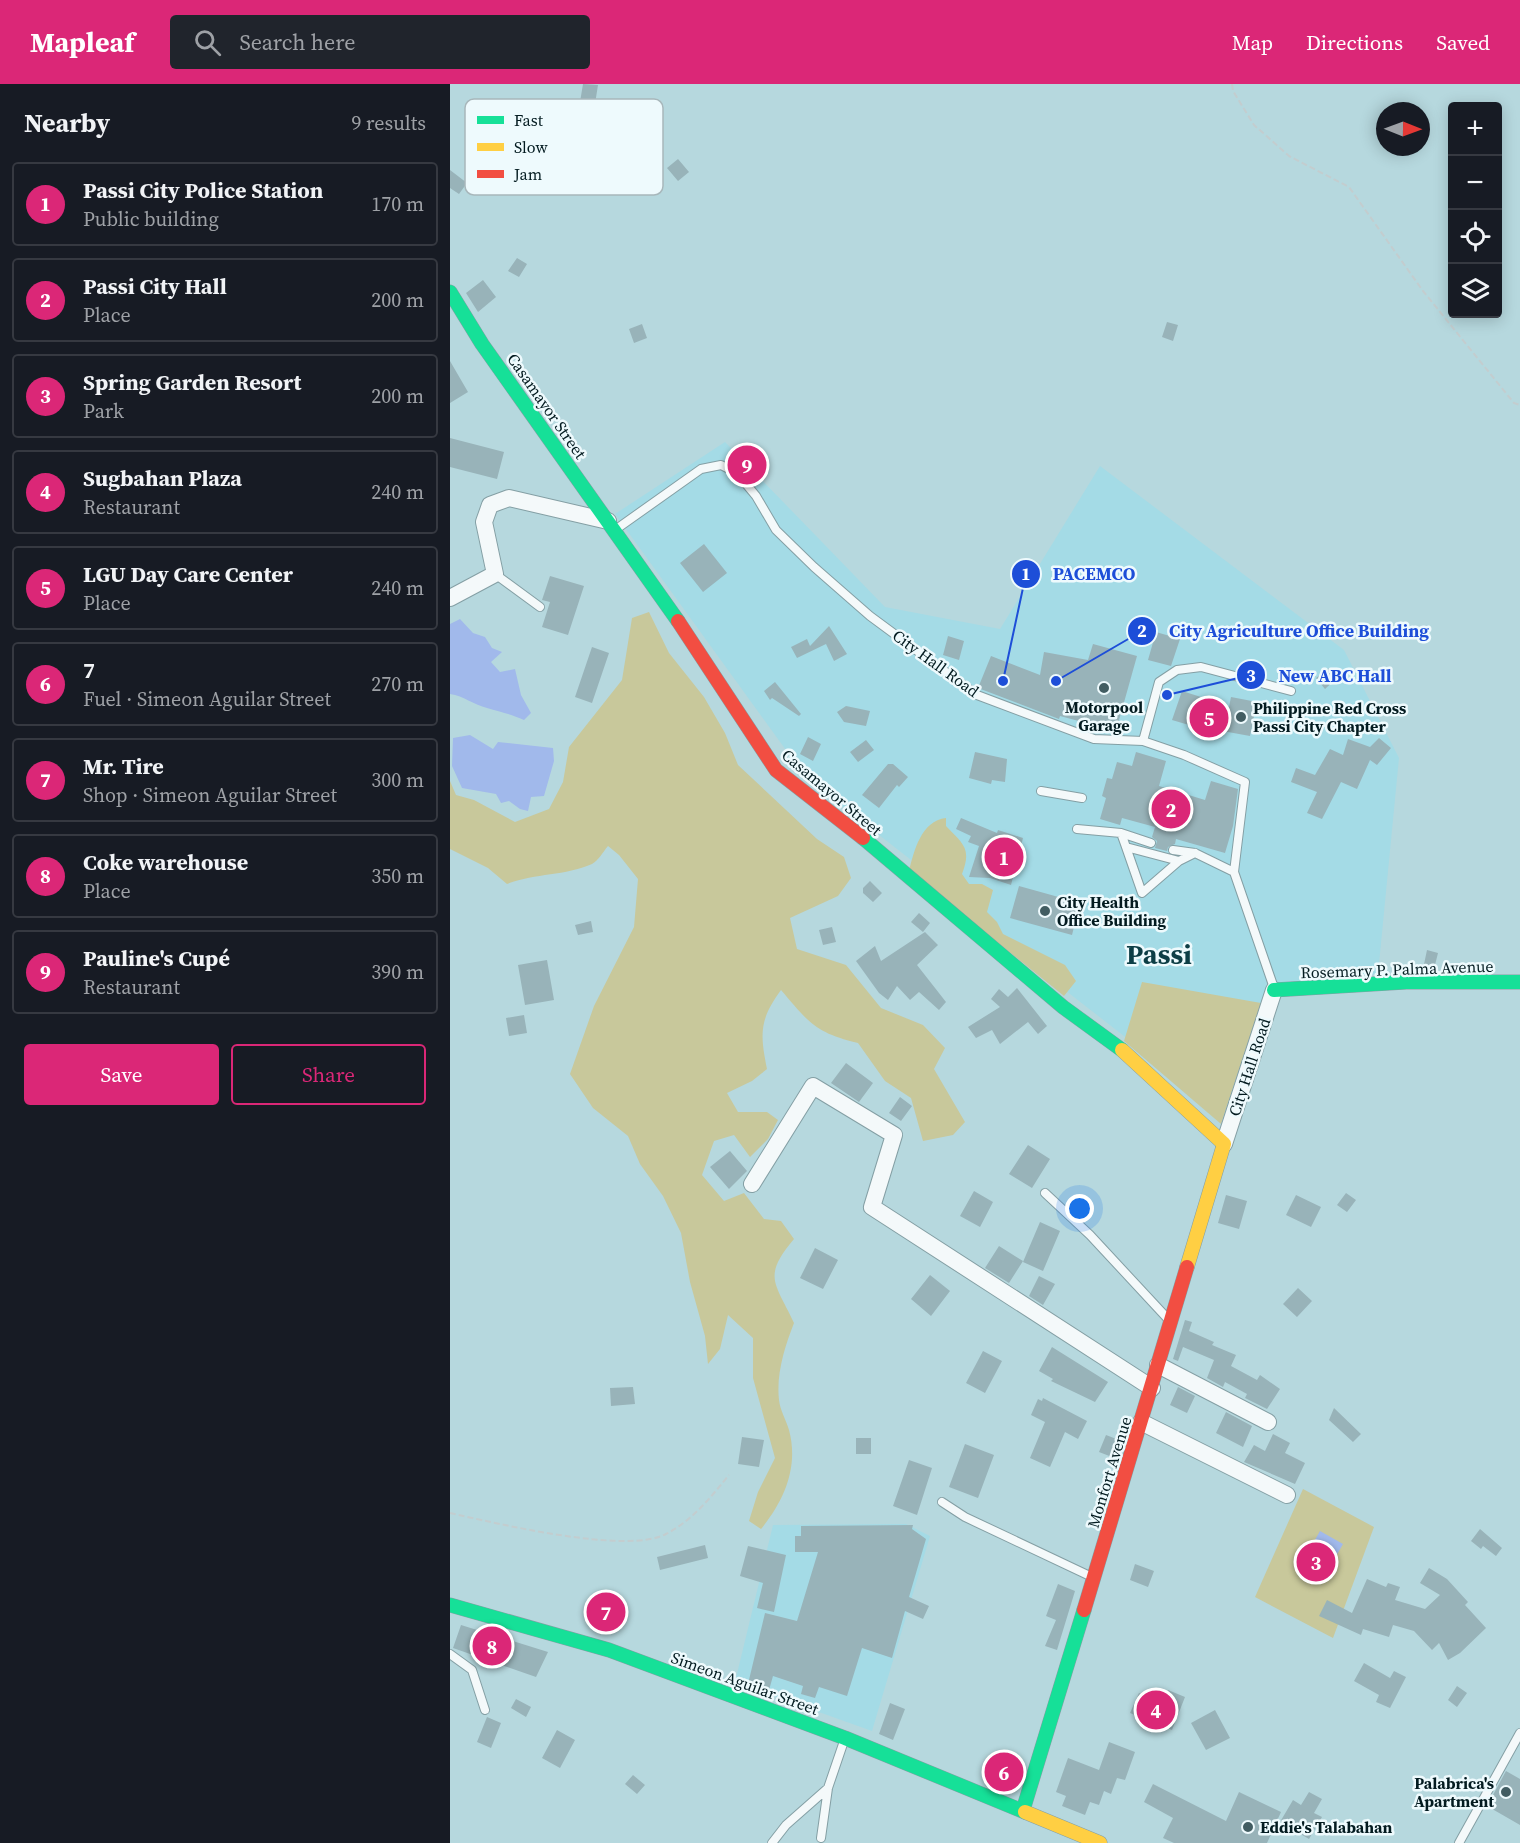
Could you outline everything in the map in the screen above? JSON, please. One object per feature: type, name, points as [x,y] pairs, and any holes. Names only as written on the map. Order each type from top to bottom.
[{"type":"main road","name":"Casamayor Street","points":[[450,292],[482,344],[654,584],[776,770],[852,829],[925,894],[1063,1006],[1113,1041],[1224,1144]]},
{"type":"main road","name":"Rosemary P. Palma Avenue","points":[[1274,990],[1406,982],[1520,982]]},
{"type":"main road","name":"Monfort Avenue","points":[[1023,1810],[1224,1144]]},
{"type":"main road","name":"Simeon Aguilar Street","points":[[450,1605],[609,1650],[845,1738],[1100,1843]]},
{"type":"street","points":[[450,598],[495,574],[484,522],[490,505],[508,498],[612,525]]},
{"type":"street","name":"City Hall Road","points":[[1224,1144],[1274,990]]},
{"type":"street","points":[[753,1184],[813,1086],[894,1135],[872,1207],[1152,1388]]},
{"type":"street","points":[[1158,1365],[1268,1422]]},
{"type":"street","points":[[1141,1422],[1287,1495]]},
{"type":"lane","name":"City Hall Road","points":[[612,525],[701,469],[721,465],[737,473],[756,496],[776,530],[814,567],[870,616],[977,695],[1094,740],[1143,741],[1184,754],[1245,782],[1234,873]]},
{"type":"lane","points":[[495,574],[540,607]]},
{"type":"lane","points":[[1143,741],[1159,682],[1177,670],[1201,667],[1291,691]]},
{"type":"lane","points":[[1041,791],[1082,798]]},
{"type":"lane","points":[[1077,829],[1121,833],[1150,843]]},
{"type":"lane","points":[[1121,833],[1142,893],[1179,861],[1195,854]]},
{"type":"lane","points":[[1126,847],[1179,861]]},
{"type":"lane","points":[[1173,850],[1195,854],[1234,873],[1274,990]]},
{"type":"lane","points":[[1045,1193],[1090,1234],[1171,1322]]},
{"type":"lane","points":[[942,1502],[965,1517],[1094,1578]]},
{"type":"lane","points":[[450,1653],[472,1670],[485,1710]]},
{"type":"lane","points":[[1459,1843],[1520,1732]]},
{"type":"lane","points":[[821,1838],[828,1788],[845,1738]]},
{"type":"lane","points":[[772,1843],[786,1825],[828,1788]]},
{"type":"path","points":[[1232,84],[1233,91],[1254,125],[1289,156],[1349,187],[1423,291],[1514,403],[1520,405]]},
{"type":"path","points":[[450,1512],[580,1539],[625,1541],[664,1535],[700,1510],[729,1475]]},
{"type":"shaded area","points":[[725,442],[885,607],[1000,629],[1100,466],[1344,650],[1399,758],[1378,974],[1269,984],[1228,1117],[1070,994],[924,870],[807,779],[615,514]]},
{"type":"shaded area","points":[[460,619],[473,633],[485,637],[492,648],[502,652],[491,662],[500,672],[515,669],[521,695],[531,713],[524,720],[450,694],[450,624]]},
{"type":"shaded area","points":[[470,735],[493,749],[498,742],[553,748],[554,761],[544,796],[531,797],[528,811],[520,809],[509,801],[501,803],[496,794],[462,788],[452,766],[453,738]]},
{"type":"shaded area","points":[[906,1524],[930,1536],[872,1731],[735,1682],[773,1525]]},
{"type":"shaded area","points":[[1320,1531],[1343,1544],[1335,1558],[1312,1545]]},
{"type":"green space","points":[[649,612],[669,653],[704,697],[725,733],[738,765],[817,839],[844,857],[851,878],[838,896],[790,918],[797,949],[846,965],[881,1008],[923,1025],[945,1048],[934,1069],[965,1122],[953,1135],[923,1141],[911,1098],[885,1081],[858,1043],[832,1035],[814,1025],[781,990],[769,1010],[763,1028],[767,1069],[752,1081],[727,1093],[738,1112],[767,1112],[778,1120],[768,1139],[750,1157],[734,1135],[714,1141],[702,1175],[724,1201],[744,1193],[764,1219],[781,1221],[794,1239],[778,1262],[775,1271],[777,1288],[794,1323],[782,1360],[778,1390],[792,1444],[791,1470],[783,1495],[761,1529],[749,1521],[758,1492],[775,1458],[753,1378],[753,1338],[728,1315],[720,1349],[708,1364],[705,1336],[690,1282],[681,1233],[663,1196],[640,1164],[628,1136],[593,1108],[570,1074],[594,1006],[634,927],[638,879],[619,855],[608,846],[598,859],[582,868],[507,884],[488,868],[450,849],[450,781],[456,795],[474,800],[515,822],[549,809],[563,782],[569,747],[622,680],[632,618]]},
{"type":"green space","points":[[946,818],[946,826],[961,842],[966,852],[962,874],[969,884],[982,884],[993,890],[987,912],[997,922],[1003,934],[1065,965],[1076,981],[1064,996],[909,871],[920,838],[930,825]]},
{"type":"green space","points":[[1142,982],[1261,1003],[1221,1124],[1124,1041]]},
{"type":"green space","points":[[1303,1489],[1374,1527],[1333,1638],[1255,1597]]},
{"type":"building","points":[[583,84],[598,85],[596,99],[580,99]]},
{"type":"building","points":[[678,159],[689,172],[678,181],[667,168]]},
{"type":"building","points":[[450,170],[465,181],[465,186],[459,194],[450,188]]},
{"type":"building","points":[[517,258],[527,264],[519,277],[508,271]]},
{"type":"building","points":[[483,280],[496,297],[478,312],[466,293]]},
{"type":"building","points":[[1167,322],[1178,325],[1173,341],[1162,337]]},
{"type":"building","points":[[642,324],[647,338],[634,343],[629,329]]},
{"type":"building","points":[[450,361],[468,392],[450,403]]},
{"type":"building","points":[[450,438],[504,452],[497,479],[450,467]]},
{"type":"building","points":[[704,544],[727,573],[703,592],[680,563]]},
{"type":"building","points":[[550,576],[584,586],[568,635],[542,627],[550,602],[542,600]]},
{"type":"building","points":[[829,626],[847,654],[834,661],[826,644],[797,658],[791,647],[807,639],[810,646]]},
{"type":"building","points":[[1156,632],[1180,639],[1171,666],[1148,660]]},
{"type":"building","points":[[948,636],[964,641],[959,660],[943,655]]},
{"type":"building","points":[[1093,644],[1137,656],[1116,731],[1060,716],[1059,719],[978,688],[991,656],[1040,675],[1044,652],[1088,660]]},
{"type":"building","points":[[592,647],[609,653],[592,703],[575,697]]},
{"type":"building","points":[[1329,668],[1337,678],[1325,689],[1316,678]]},
{"type":"building","points":[[775,682],[801,714],[799,716],[772,698],[770,700],[764,691]]},
{"type":"building","points":[[1182,691],[1201,697],[1199,703],[1228,712],[1231,697],[1257,702],[1250,736],[1217,730],[1216,733],[1172,720]]},
{"type":"building","points":[[846,706],[870,711],[866,726],[844,722],[837,712]]},
{"type":"building","points":[[808,737],[821,744],[813,761],[800,754]]},
{"type":"building","points":[[1379,738],[1391,748],[1377,765],[1370,760],[1357,789],[1341,782],[1322,819],[1307,813],[1317,792],[1291,782],[1296,768],[1315,775],[1330,749],[1343,755],[1348,739],[1370,747]]},
{"type":"building","points":[[866,740],[874,750],[858,762],[850,752]]},
{"type":"building","points":[[975,752],[1007,759],[1005,782],[992,780],[991,784],[969,778]]},
{"type":"building","points":[[1136,752],[1166,761],[1159,786],[1205,800],[1211,781],[1238,789],[1233,826],[1225,853],[1176,839],[1175,844],[1168,847],[1167,851],[1155,848],[1157,841],[1152,837],[1155,827],[1122,818],[1120,825],[1100,819],[1106,798],[1102,796],[1107,778],[1112,779],[1117,762],[1132,766]]},
{"type":"building","points":[[888,764],[893,764],[908,777],[899,787],[897,785],[879,808],[862,795]]},
{"type":"building","points":[[961,818],[997,833],[998,830],[1023,838],[1011,885],[990,878],[969,877],[979,846],[968,842],[971,836],[956,829]]},
{"type":"building","points":[[870,881],[882,893],[873,902],[863,893],[863,888]]},
{"type":"building","name":"City Health Office Building","points":[[1019,886],[1080,903],[1072,935],[1010,918]]},
{"type":"building","points":[[919,913],[930,923],[923,932],[911,922]]},
{"type":"building","points":[[591,921],[593,932],[578,935],[575,925]]},
{"type":"building","points":[[832,927],[836,942],[823,945],[819,930]]},
{"type":"building","points":[[925,932],[938,945],[917,965],[946,1002],[939,1010],[919,992],[910,1000],[897,986],[888,1000],[879,993],[856,961],[875,946],[881,961]]},
{"type":"building","points":[[1427,950],[1438,953],[1434,969],[1423,969]]},
{"type":"building","points":[[547,960],[554,1000],[525,1005],[518,965]]},
{"type":"building","points":[[1017,988],[1047,1026],[1038,1034],[1028,1022],[1000,1044],[992,1030],[976,1038],[968,1027],[1000,1007],[991,999],[999,989],[1008,997]]},
{"type":"building","points":[[524,1015],[527,1033],[509,1036],[506,1018]]},
{"type":"building","points":[[846,1063],[873,1083],[859,1102],[831,1083]]},
{"type":"building","points":[[900,1097],[912,1106],[901,1121],[889,1113]]},
{"type":"building","points":[[1028,1145],[1050,1159],[1032,1188],[1009,1174]]},
{"type":"building","points":[[730,1151],[747,1171],[729,1189],[710,1167]]},
{"type":"building","points":[[974,1191],[993,1202],[980,1227],[960,1216]]},
{"type":"building","points":[[1346,1193],[1356,1200],[1347,1212],[1337,1205]]},
{"type":"building","points":[[1226,1195],[1247,1201],[1239,1229],[1218,1223]]},
{"type":"building","points":[[1296,1195],[1321,1207],[1311,1227],[1286,1215]]},
{"type":"building","points":[[1040,1222],[1060,1231],[1043,1271],[1023,1262]]},
{"type":"building","points":[[999,1246],[1023,1261],[1009,1283],[985,1268]]},
{"type":"building","points":[[815,1248],[838,1260],[823,1289],[800,1278]]},
{"type":"building","points":[[930,1275],[950,1291],[931,1316],[911,1299]]},
{"type":"building","points":[[1039,1276],[1055,1284],[1043,1305],[1029,1296]]},
{"type":"building","points":[[1298,1288],[1312,1301],[1297,1317],[1283,1304]]},
{"type":"building","points":[[1185,1320],[1192,1322],[1189,1331],[1214,1342],[1212,1345],[1236,1355],[1231,1366],[1257,1380],[1260,1375],[1280,1389],[1267,1409],[1245,1398],[1247,1394],[1225,1382],[1223,1387],[1207,1378],[1214,1360],[1183,1347],[1178,1361],[1173,1359]]},
{"type":"building","points":[[1052,1347],[1108,1382],[1095,1402],[1051,1381],[1053,1379],[1039,1371]]},
{"type":"building","points":[[983,1351],[1002,1361],[985,1393],[966,1383]]},
{"type":"building","points":[[633,1387],[635,1404],[611,1406],[610,1388]]},
{"type":"building","points":[[1178,1387],[1195,1396],[1187,1413],[1170,1405]]},
{"type":"building","points":[[1043,1398],[1087,1421],[1078,1439],[1065,1432],[1050,1467],[1030,1458],[1045,1422],[1031,1415],[1038,1399],[1042,1401]]},
{"type":"building","points":[[1334,1408],[1361,1434],[1353,1442],[1329,1420]]},
{"type":"building","points":[[1226,1412],[1252,1426],[1243,1447],[1216,1433]]},
{"type":"building","points":[[1273,1434],[1290,1443],[1285,1453],[1305,1463],[1295,1484],[1244,1462],[1254,1445],[1265,1451]]},
{"type":"building","points":[[1106,1435],[1119,1440],[1112,1457],[1099,1452]]},
{"type":"building","points":[[742,1437],[764,1440],[759,1467],[738,1464]]},
{"type":"building","points":[[856,1438],[871,1438],[871,1454],[856,1454]]},
{"type":"building","points":[[965,1444],[994,1455],[978,1498],[949,1487]]},
{"type":"building","points":[[909,1460],[932,1468],[917,1515],[893,1506]]},
{"type":"building","points":[[913,1525],[912,1529],[926,1539],[909,1597],[929,1606],[923,1619],[905,1611],[892,1658],[862,1648],[847,1696],[819,1687],[815,1698],[801,1694],[803,1686],[773,1676],[769,1690],[748,1684],[765,1613],[797,1621],[818,1552],[795,1552],[795,1536],[801,1536],[801,1526]]},
{"type":"building","points":[[1480,1529],[1502,1548],[1496,1556],[1483,1546],[1481,1549],[1471,1541]]},
{"type":"building","points":[[705,1545],[708,1558],[660,1570],[657,1557]]},
{"type":"building","points":[[748,1546],[786,1555],[774,1612],[757,1608],[763,1583],[740,1576]]},
{"type":"building","points":[[1135,1564],[1154,1571],[1148,1587],[1130,1580]]},
{"type":"building","points":[[1429,1568],[1447,1579],[1468,1602],[1465,1605],[1486,1628],[1460,1653],[1448,1660],[1439,1643],[1432,1650],[1414,1631],[1393,1625],[1389,1637],[1363,1629],[1361,1635],[1319,1616],[1327,1600],[1352,1613],[1367,1579],[1386,1587],[1388,1583],[1400,1587],[1395,1600],[1425,1609],[1440,1595],[1420,1583]]},
{"type":"building","points":[[1058,1584],[1075,1591],[1057,1650],[1045,1646],[1056,1620],[1046,1616]]},
{"type":"building","points":[[461,1625],[548,1652],[536,1677],[453,1648]]},
{"type":"building","points":[[1364,1663],[1390,1678],[1394,1671],[1406,1677],[1390,1708],[1376,1702],[1379,1695],[1354,1681]]},
{"type":"building","points":[[1457,1686],[1467,1693],[1457,1707],[1448,1700]]},
{"type":"building","points":[[1168,1690],[1185,1697],[1172,1730],[1130,1713],[1139,1693],[1163,1702]]},
{"type":"building","points":[[516,1699],[531,1707],[526,1717],[511,1708]]},
{"type":"building","points":[[890,1703],[905,1709],[893,1740],[879,1734]]},
{"type":"building","points":[[1215,1710],[1230,1738],[1206,1750],[1191,1723]]},
{"type":"building","points":[[487,1717],[501,1723],[491,1748],[477,1742]]},
{"type":"building","points":[[557,1730],[575,1740],[560,1768],[542,1758]]},
{"type":"building","points":[[1109,1742],[1135,1752],[1125,1780],[1117,1778],[1111,1794],[1104,1791],[1099,1805],[1090,1802],[1085,1815],[1062,1806],[1066,1796],[1056,1792],[1068,1758],[1099,1770]]},
{"type":"building","name":"Palabrica's Apartment","points":[[1506,1771],[1520,1779],[1520,1825],[1487,1806]]},
{"type":"building","points":[[633,1775],[645,1785],[637,1794],[625,1784]]},
{"type":"building","points":[[1153,1784],[1226,1821],[1239,1792],[1281,1812],[1267,1843],[1174,1843],[1163,1838],[1173,1818],[1144,1802]]},
{"type":"building","points":[[1309,1792],[1322,1799],[1314,1813],[1322,1817],[1309,1839],[1280,1822],[1293,1800],[1301,1805]]},
{"type":"traffic: fast","points":[[450,292],[482,344],[678,621]]},
{"type":"traffic: fast","points":[[863,838],[1063,1007],[1122,1050]]},
{"type":"traffic: fast","points":[[1274,990],[1406,982],[1520,982]]},
{"type":"traffic: fast","points":[[450,1605],[609,1650],[845,1738],[1025,1812]]},
{"type":"traffic: fast","points":[[1023,1810],[1084,1610]]},
{"type":"traffic: slow","points":[[1122,1050],[1224,1144],[1187,1267]]},
{"type":"traffic: slow","points":[[1025,1812],[1100,1843]]},
{"type":"traffic: jam","points":[[678,621],[776,770],[863,838]]},
{"type":"traffic: jam","points":[[1084,1610],[1187,1267]]},
{"type":"place","name":"Pauline's Cupé","points":[[747,465]]},
{"type":"place","name":"PACEMCO","points":[[1003,681]]},
{"type":"place","name":"City Agriculture Office Building","points":[[1056,681]]},
{"type":"place","name":"Motorpool Garage","points":[[1104,688]]},
{"type":"place","name":"New ABC Hall","points":[[1167,695]]},
{"type":"place","name":"Philippine Red Cross Passi City Chapter","points":[[1241,717]]},
{"type":"place","name":"LGU Day Care Center","points":[[1209,718]]},
{"type":"place","name":"Passi City Hall","points":[[1171,809]]},
{"type":"place","name":"Passi City Police Station","points":[[1004,857]]},
{"type":"place","name":"City Health Office Building","points":[[1045,911]]},
{"type":"place","name":"Spring Garden Resort","points":[[1316,1562]]},
{"type":"place","name":"Mr. Tire","points":[[606,1612]]},
{"type":"place","name":"Coke warehouse","points":[[492,1646]]},
{"type":"place","name":"Sugbahan Plaza","points":[[1156,1710]]},
{"type":"place","name":"7","points":[[1004,1772]]},
{"type":"place","name":"Palabrica's Apartment","points":[[1506,1792]]},
{"type":"place","name":"Eddie's Talabahan","points":[[1248,1827]]},
{"type":"district","name":"Passi","points":[[1159,954]]}]
